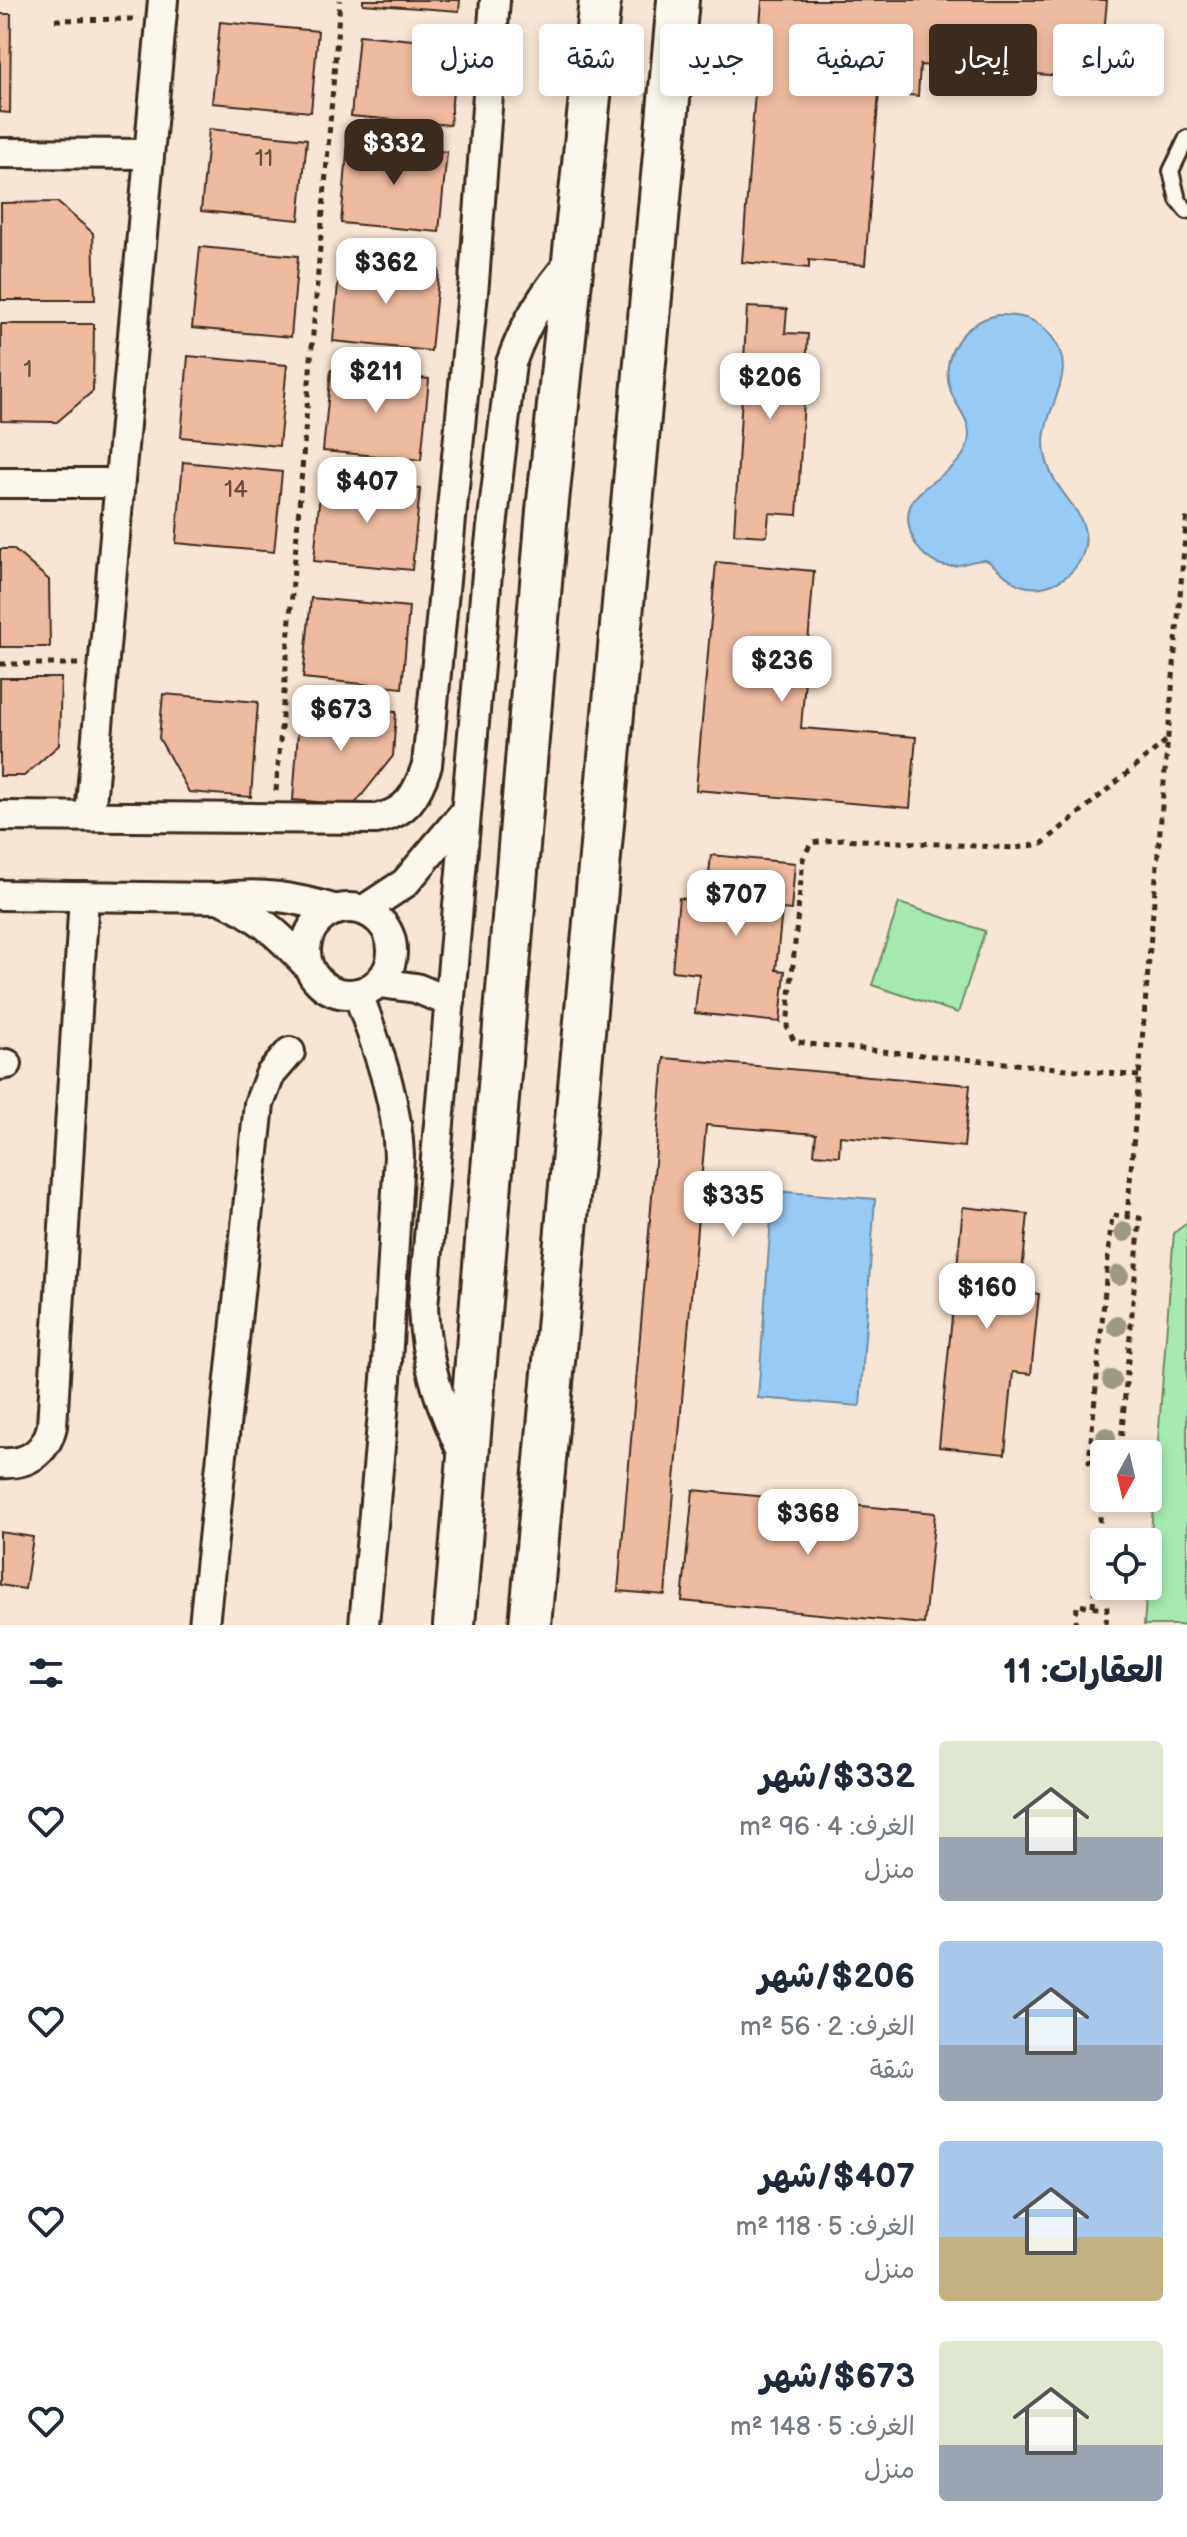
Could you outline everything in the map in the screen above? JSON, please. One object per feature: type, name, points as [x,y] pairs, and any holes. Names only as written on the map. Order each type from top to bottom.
[{"type":"main road","points":[[454,1625],[547,511],[600,0]]},
{"type":"main road","points":[[530,1625],[678,0]]},
{"type":"street","points":[[0,816],[274,820],[393,816],[408,807],[427,765],[474,282],[495,0]]},
{"type":"street","points":[[90,815],[162,9]]},
{"type":"street","points":[[0,153],[148,154]]},
{"type":"street","points":[[466,1460],[434,1384],[424,1333],[424,1279],[511,363],[525,324],[539,300],[574,258]]},
{"type":"street","points":[[0,483],[118,483]]},
{"type":"street","points":[[306,964],[307,940],[313,927],[405,883],[422,867],[466,812]]},
{"type":"street","points":[[0,895],[218,898],[249,893],[295,898],[351,910],[381,921],[390,938],[392,957],[369,988],[398,1120],[399,1156],[388,1349],[364,1625]]},
{"type":"street","points":[[0,1463],[18,1463],[36,1455],[50,1437],[52,1426],[84,896]]},
{"type":"street","points":[[218,898],[247,909],[276,931],[323,986],[340,993],[369,988],[416,988],[450,1002]]},
{"type":"street","points":[[204,1625],[259,1104],[270,1075],[290,1052]]},
{"type":"lane","points":[[1187,138],[1171,171],[1178,200],[1187,211]]},
{"type":"path","points":[[274,820],[340,0]]},
{"type":"path","points":[[55,20],[162,9]]},
{"type":"path","points":[[1127,1217],[1187,513]]},
{"type":"path","points":[[0,664],[103,664]]},
{"type":"path","points":[[1139,1076],[809,1044],[794,1041],[787,1027],[803,859],[811,843],[842,839],[1015,848],[1042,844],[1167,740]]},
{"type":"path","points":[[1091,1440],[1112,1215],[1140,1218],[1121,1440]]},
{"type":"path","points":[[1093,1606],[1101,1512]]},
{"type":"path","points":[[1076,1625],[1077,1605],[1107,1608],[1106,1625]]},
{"type":"green space","points":[[899,903],[985,931],[958,1013],[872,985]]},
{"type":"green space","points":[[1187,1223],[1187,1625],[1144,1625],[1146,1600],[1162,1600],[1162,1528],[1151,1528],[1153,1512],[1162,1512],[1162,1440],[1158,1440],[1174,1233]]},
{"type":"water","points":[[998,315],[1021,317],[1041,326],[1052,337],[1063,367],[1047,423],[1045,453],[1052,476],[1080,518],[1086,541],[1077,565],[1058,582],[1046,586],[1020,585],[986,560],[957,566],[938,564],[917,547],[908,520],[910,506],[917,495],[952,467],[968,443],[967,422],[951,392],[948,379],[951,354],[964,333],[985,319]]},
{"type":"water","points":[[773,1191],[875,1199],[860,1406],[758,1398]]},
{"type":"building","points":[[363,0],[460,0],[459,11],[363,4]]},
{"type":"building","points":[[762,0],[1107,0],[1105,24],[1053,24],[1053,75],[1037,74],[1037,24],[929,24],[929,66],[920,65],[918,96],[913,95],[913,24],[789,24],[789,96],[879,96],[865,265],[809,260],[809,268],[742,262],[755,96],[773,96],[773,24],[760,24]]},
{"type":"building","points":[[0,14],[11,14],[10,113],[0,112]]},
{"type":"building","points":[[220,22],[318,31],[311,112],[212,103]]},
{"type":"building","points":[[359,35],[412,40],[412,96],[453,96],[450,125],[351,116]]},
{"type":"building","points":[[209,129],[307,139],[299,220],[201,211]]},
{"type":"building","points":[[348,142],[447,152],[439,232],[341,223]]},
{"type":"building","points":[[57,202],[93,233],[95,300],[1,300],[1,203]]},
{"type":"building","points":[[200,247],[298,256],[291,337],[192,328]]},
{"type":"building","points":[[340,261],[439,270],[431,351],[333,341]]},
{"type":"building","points":[[747,307],[787,309],[785,333],[808,334],[797,515],[769,513],[767,536],[734,534]]},
{"type":"building","points":[[1,324],[94,324],[93,391],[57,422],[1,421]]},
{"type":"building","points":[[188,356],[287,365],[279,446],[181,437]]},
{"type":"building","points":[[331,370],[429,379],[421,460],[323,451]]},
{"type":"building","points":[[183,462],[282,472],[274,552],[176,543]]},
{"type":"building","points":[[321,480],[420,489],[412,570],[314,561]]},
{"type":"building","points":[[0,549],[13,549],[49,580],[50,647],[0,647]]},
{"type":"building","points":[[716,562],[814,571],[801,728],[916,737],[910,808],[696,790]]},
{"type":"building","points":[[311,598],[409,607],[402,688],[303,678]]},
{"type":"building","points":[[0,678],[61,678],[59,745],[24,776],[0,776]]},
{"type":"building","points":[[163,694],[258,702],[251,797],[189,792],[159,738]]},
{"type":"building","points":[[300,705],[396,712],[393,756],[354,805],[293,800]]},
{"type":"building","points":[[711,855],[795,863],[791,910],[782,909],[776,970],[785,971],[780,1022],[695,1013],[699,974],[672,971],[679,898],[706,901]]},
{"type":"building","points":[[664,1058],[970,1085],[964,1147],[840,1136],[839,1156],[814,1154],[816,1134],[706,1125],[665,1595],[618,1591]]},
{"type":"building","points":[[963,1207],[1028,1214],[1020,1292],[1039,1294],[1031,1374],[1013,1372],[1005,1454],[939,1447]]},
{"type":"building","points":[[693,1490],[935,1513],[924,1624],[682,1601]]},
{"type":"building","points":[[0,1532],[33,1537],[25,1589],[0,1585]]}]
